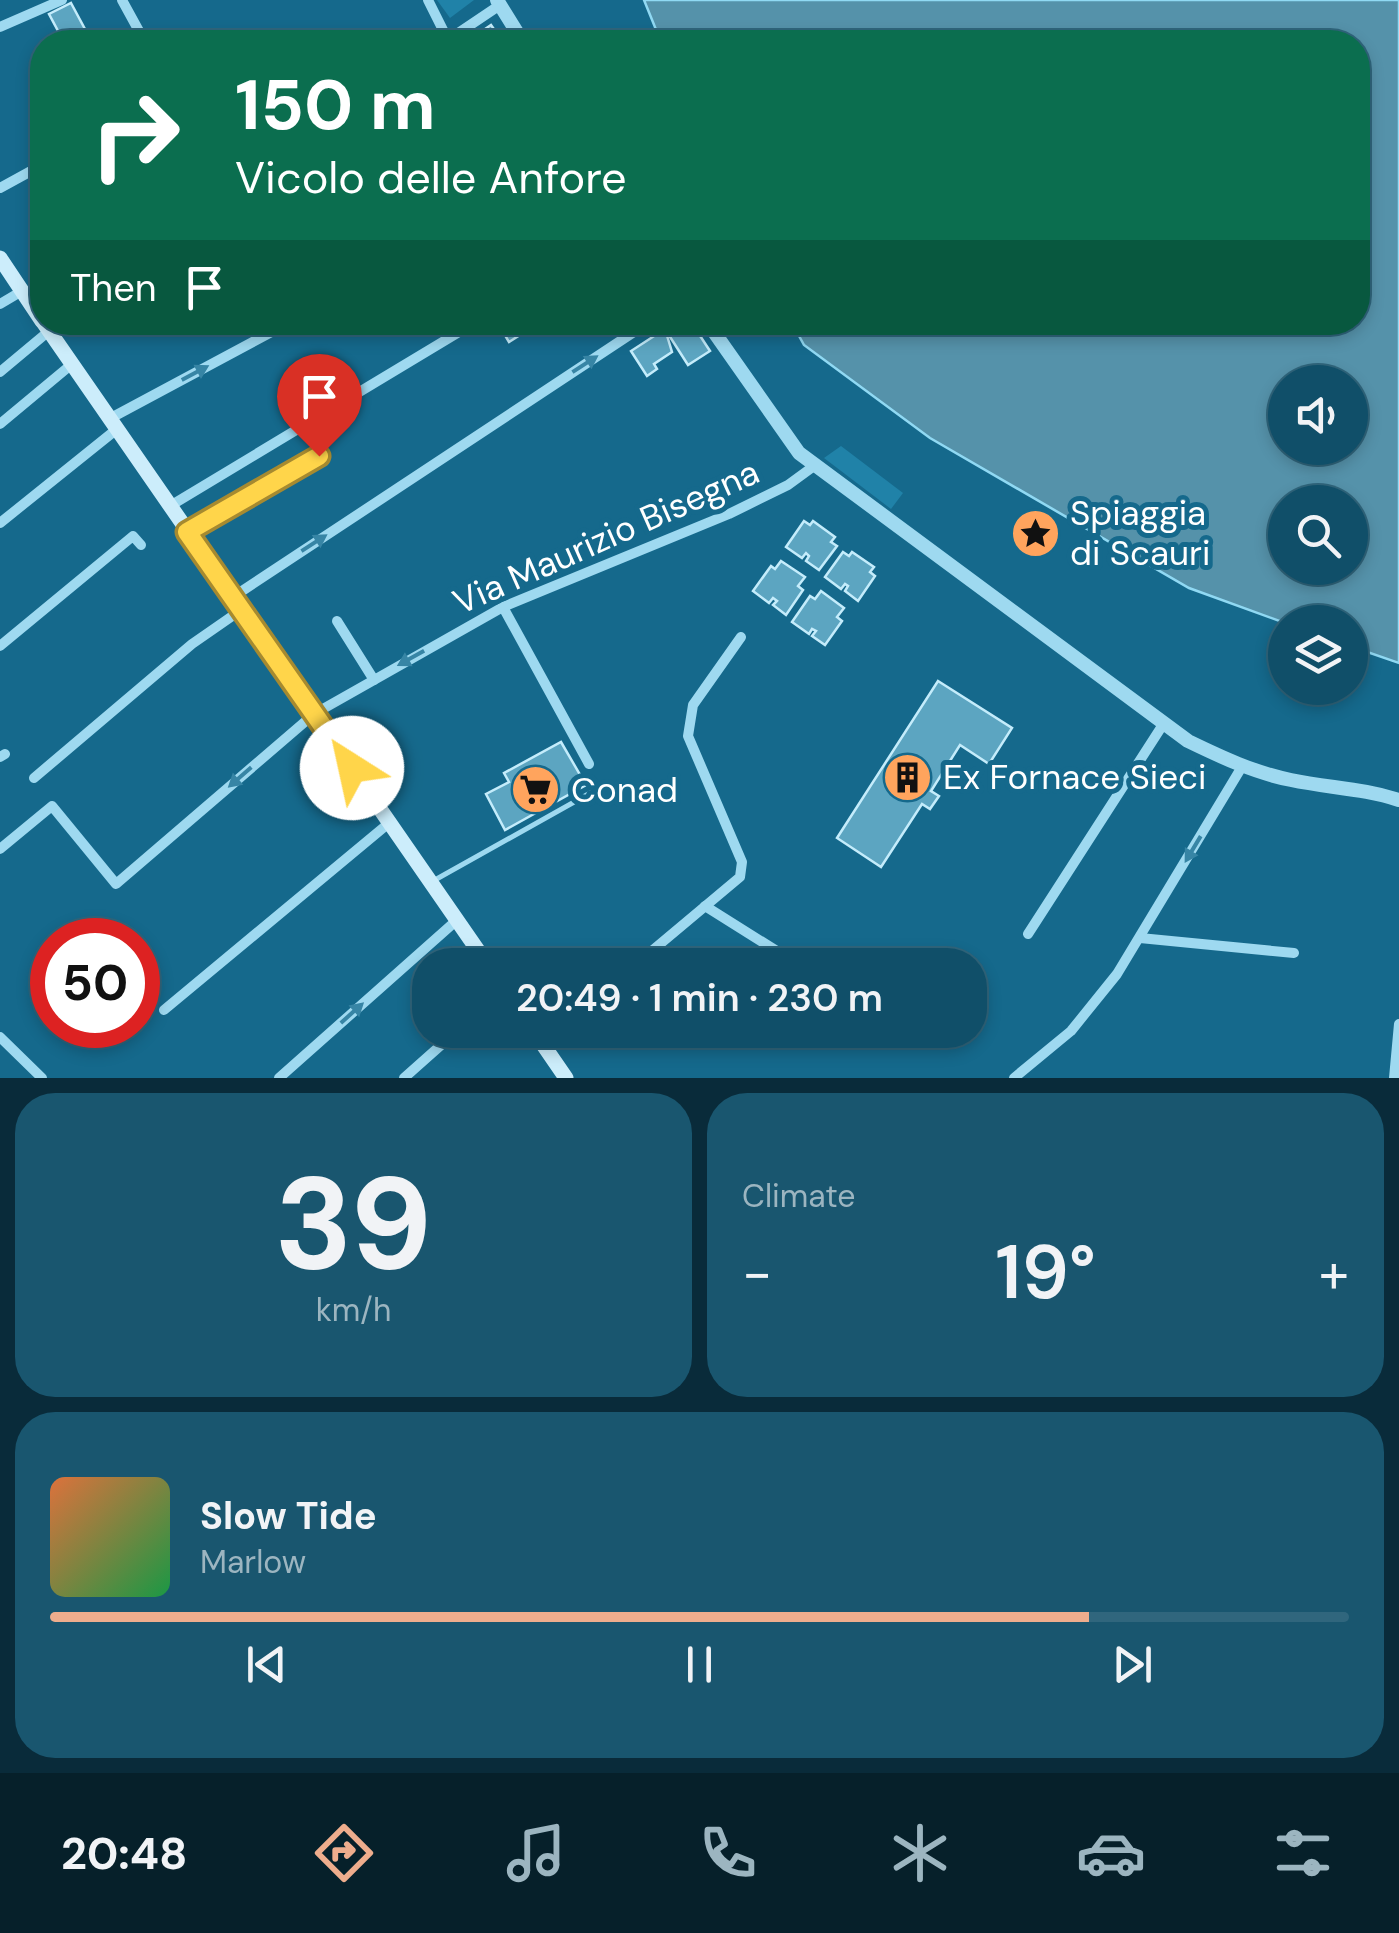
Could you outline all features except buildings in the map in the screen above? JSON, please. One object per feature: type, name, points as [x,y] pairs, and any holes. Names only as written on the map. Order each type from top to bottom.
[{"type":"main road","points":[[0,258],[30,303]]},
{"type":"main road","points":[[52,335],[476,948]]},
{"type":"main road","points":[[545,1048],[566,1078]]},
{"type":"street","points":[[0,28],[62,0]]},
{"type":"street","points":[[122,0],[139,30]]},
{"type":"street","points":[[428,0],[442,30]]},
{"type":"street","points":[[461,30],[498,2],[516,30]]},
{"type":"street","points":[[0,188],[30,172]]},
{"type":"street","points":[[0,304],[22,291]]},
{"type":"street","points":[[0,372],[33,335]]},
{"type":"street","points":[[0,523],[113,424],[267,335]]},
{"type":"street","points":[[170,506],[454,335]]},
{"type":"street","points":[[34,778],[237,603],[630,335]]},
{"type":"street","points":[[716,335],[776,426],[814,466],[1188,740],[1242,766],[1291,780],[1363,789],[1399,800]]},
{"type":"street","points":[[0,424],[72,364]]},
{"type":"street","points":[[187,532],[319,456]]},
{"type":"street","name":"Via Maurizio Bisegna","points":[[0,850],[52,806],[116,884],[314,714],[503,607],[729,514],[788,485],[814,466]]},
{"type":"street","points":[[0,646],[133,536],[141,545]]},
{"type":"street","points":[[503,607],[588,764]]},
{"type":"street","points":[[337,621],[374,680]]},
{"type":"street","points":[[654,948],[740,877],[742,862],[688,736],[693,706],[741,637]]},
{"type":"street","points":[[1028,934],[1164,723]]},
{"type":"street","points":[[1014,1078],[1071,1031],[1140,938],[1242,766]]},
{"type":"street","points":[[164,1010],[389,823]]},
{"type":"street","points":[[705,906],[772,948]]},
{"type":"street","points":[[280,1078],[456,920]]},
{"type":"street","points":[[1140,938],[1294,953]]},
{"type":"street","points":[[1394,1078],[1399,1024]]},
{"type":"street","points":[[0,1037],[42,1078]]},
{"type":"street","points":[[404,1078],[438,1048]]},
{"type":"lane","points":[[430,882],[592,792]]},
{"type":"shaded area","points":[[437,0],[474,0],[450,18]]},
{"type":"shaded area","points":[[644,0],[1399,0],[1399,663],[1368,652],[1368,605],[1268,605],[1268,617],[1189,588],[930,438],[804,345],[799,335],[1370,335],[1370,30],[656,30]]},
{"type":"shaded area","points":[[841,446],[903,493],[891,509],[824,458]]},
{"type":"place","name":"Spiaggia di Scauri","points":[[1035,533]]},
{"type":"place","name":"Ex Fornace Sieci","points":[[908,777]]},
{"type":"place","name":"Conad","points":[[536,790]]},
{"type":"route","points":[[319,456],[232,502],[187,532],[352,768]]}]
